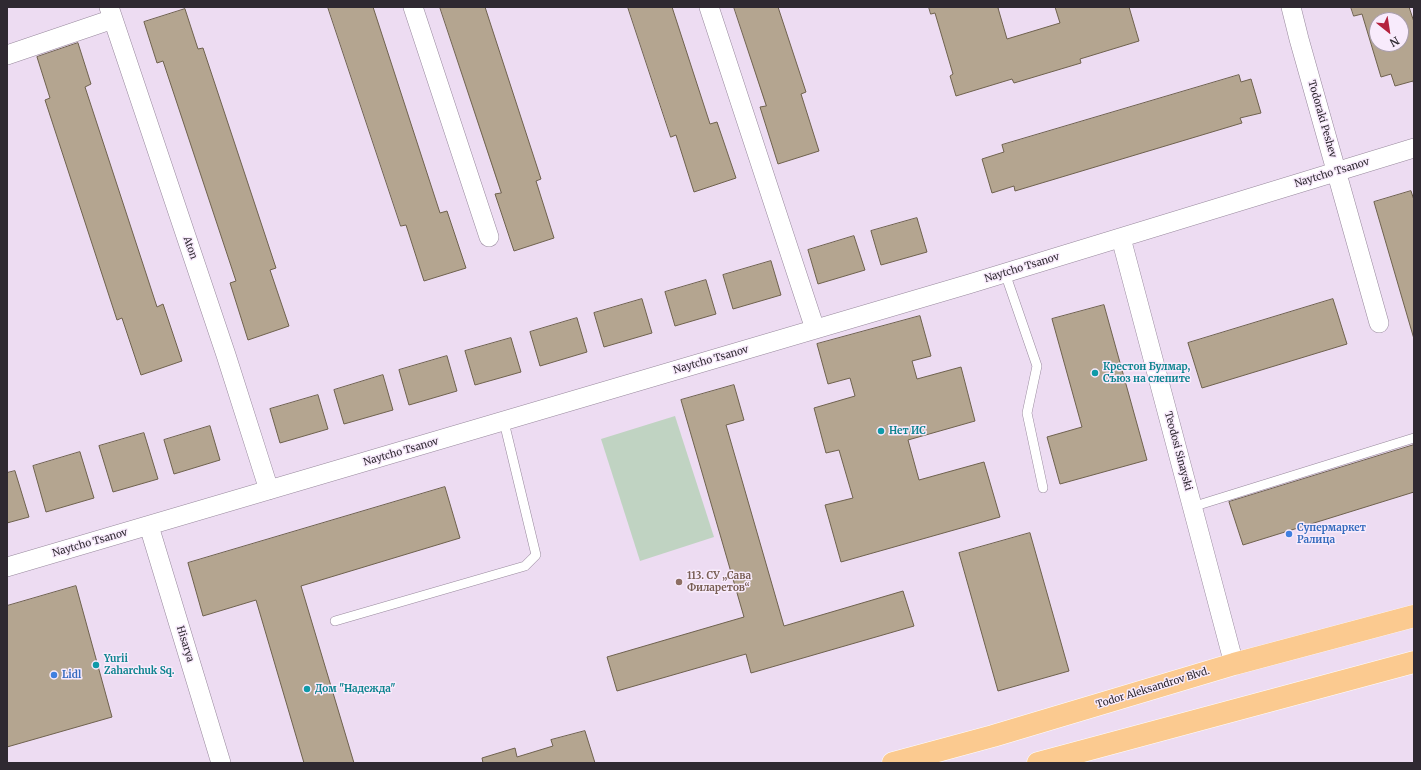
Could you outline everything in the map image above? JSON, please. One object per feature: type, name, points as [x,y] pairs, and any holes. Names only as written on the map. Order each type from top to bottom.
[{"type":"main road","name":"Todor Aleksandrov Blvd.","points":[[893,763],[993,736],[1234,664],[1414,616]]},
{"type":"main road","points":[[1038,763],[1414,662]]},
{"type":"street","points":[[413,7],[489,237]]},
{"type":"street","points":[[709,7],[815,329]]},
{"type":"street","name":"Todoraki Peshev","points":[[1292,7],[1299,39],[1379,323]]},
{"type":"street","points":[[7,54],[111,13]]},
{"type":"street","name":"Aton","points":[[111,13],[226,355],[269,490]]},
{"type":"street","name":"Naytcho Tsanov","points":[[7,567],[504,422],[1005,273],[1414,148]]},
{"type":"street","name":"Teodosi Sinayski","points":[[1121,238],[1234,664]]},
{"type":"street","name":"Hisarya","points":[[149,526],[221,763]]},
{"type":"lane","points":[[1005,273],[1037,366],[1027,413],[1042,488]]},
{"type":"lane","points":[[335,621],[525,566],[536,555],[504,422]]},
{"type":"lane","points":[[1192,507],[1414,438]]},
{"type":"green space","points":[[675,416],[714,537],[640,561],[601,439]]},
{"type":"building","points":[[328,7],[373,7],[440,213],[447,211],[466,268],[424,281],[406,225],[401,226]]},
{"type":"building","points":[[440,7],[485,7],[541,179],[536,181],[554,238],[514,251],[495,194],[501,193]]},
{"type":"building","points":[[628,7],[672,7],[710,124],[717,122],[736,178],[694,192],[676,135],[671,137]]},
{"type":"building","points":[[734,7],[778,7],[806,92],[801,94],[819,151],[778,164],[760,107],[766,106]]},
{"type":"building","points":[[929,7],[1001,7],[998,8],[1007,39],[1060,23],[1055,7],[1129,7],[1139,41],[1080,59],[1081,63],[1014,83],[1012,79],[956,96],[950,76],[953,74],[935,13],[931,14]]},
{"type":"building","points":[[1351,7],[1409,7],[1414,22],[1414,85],[1413,81],[1395,86],[1391,74],[1381,77],[1373,52],[1409,52],[1409,12],[1369,12],[1369,37],[1362,14],[1354,16]]},
{"type":"building","points":[[185,9],[198,49],[203,48],[276,268],[270,270],[289,326],[248,340],[230,283],[236,281],[163,61],[157,63],[144,22]]},
{"type":"building","points":[[78,43],[91,84],[85,87],[157,307],[163,304],[182,361],[141,375],[122,318],[117,320],[45,100],[50,98],[37,57]]},
{"type":"building","points":[[1239,75],[1241,82],[1251,79],[1261,113],[1240,118],[1242,123],[1015,191],[1014,186],[992,193],[982,159],[1004,152],[1002,145]]},
{"type":"building","points":[[1411,191],[1414,200],[1414,339],[1374,202]]},
{"type":"building","points":[[917,218],[927,252],[881,265],[871,231]]},
{"type":"building","points":[[854,236],[865,270],[818,284],[808,250]]},
{"type":"building","points":[[771,261],[781,295],[733,309],[723,275]]},
{"type":"building","points":[[706,280],[716,314],[675,326],[665,292]]},
{"type":"building","points":[[642,299],[652,333],[604,347],[594,313]]},
{"type":"building","points":[[1333,299],[1347,344],[1202,388],[1188,343]]},
{"type":"building","name":"Крестон Булмар, Съюз на слепите","points":[[1104,305],[1147,460],[1060,484],[1047,437],[1082,427],[1052,319]]},
{"type":"building","name":"Нет ИС","points":[[920,316],[931,356],[912,361],[917,379],[961,367],[975,421],[908,440],[919,480],[984,462],[1000,517],[841,562],[825,505],[853,498],[839,450],[826,453],[814,408],[855,396],[850,378],[828,384],[817,344]]},
{"type":"building","points":[[577,318],[587,352],[540,366],[530,332]]},
{"type":"building","points":[[511,338],[521,372],[475,385],[465,351]]},
{"type":"building","points":[[447,356],[457,391],[409,405],[399,370]]},
{"type":"building","points":[[383,375],[393,410],[344,424],[334,390]]},
{"type":"building","points":[[734,385],[744,420],[726,425],[784,626],[903,591],[914,626],[751,673],[746,654],[617,691],[607,657],[744,617],[681,400]]},
{"type":"building","points":[[318,395],[328,429],[280,443],[270,409]]},
{"type":"building","points":[[210,426],[220,460],[174,474],[164,440]]},
{"type":"building","points":[[144,433],[158,479],[113,492],[99,446]]},
{"type":"building","points":[[1414,445],[1414,492],[1243,545],[1229,502]]},
{"type":"building","points":[[80,452],[94,498],[46,512],[33,466]]},
{"type":"building","points":[[15,471],[29,517],[7,523],[7,473]]},
{"type":"building","name":"Дом \"Надежда\"","points":[[445,487],[460,538],[301,586],[354,763],[304,763],[256,600],[203,616],[188,563]]},
{"type":"building","points":[[1030,533],[1069,671],[998,691],[959,553]]},
{"type":"building","name":"Lidl","points":[[76,586],[112,717],[7,747],[7,606]]},
{"type":"building","points":[[585,731],[595,763],[483,763],[482,758],[515,748],[517,757],[553,746],[551,740]]},
{"type":"place","name":"Крестон Булмар, Съюз на слепите","points":[[1095,373]]},
{"type":"place","name":"Нет ИС","points":[[881,431]]},
{"type":"place","name":"Супермаркет Ралица","points":[[1289,534]]},
{"type":"place","name":"113. СУ „Сава Филаретов“","points":[[679,582]]},
{"type":"place","name":"Yurii Zaharchuk Sq.","points":[[96,665]]},
{"type":"place","name":"Lidl","points":[[54,675]]},
{"type":"place","name":"Дом \"Надежда\"","points":[[307,689]]}]
